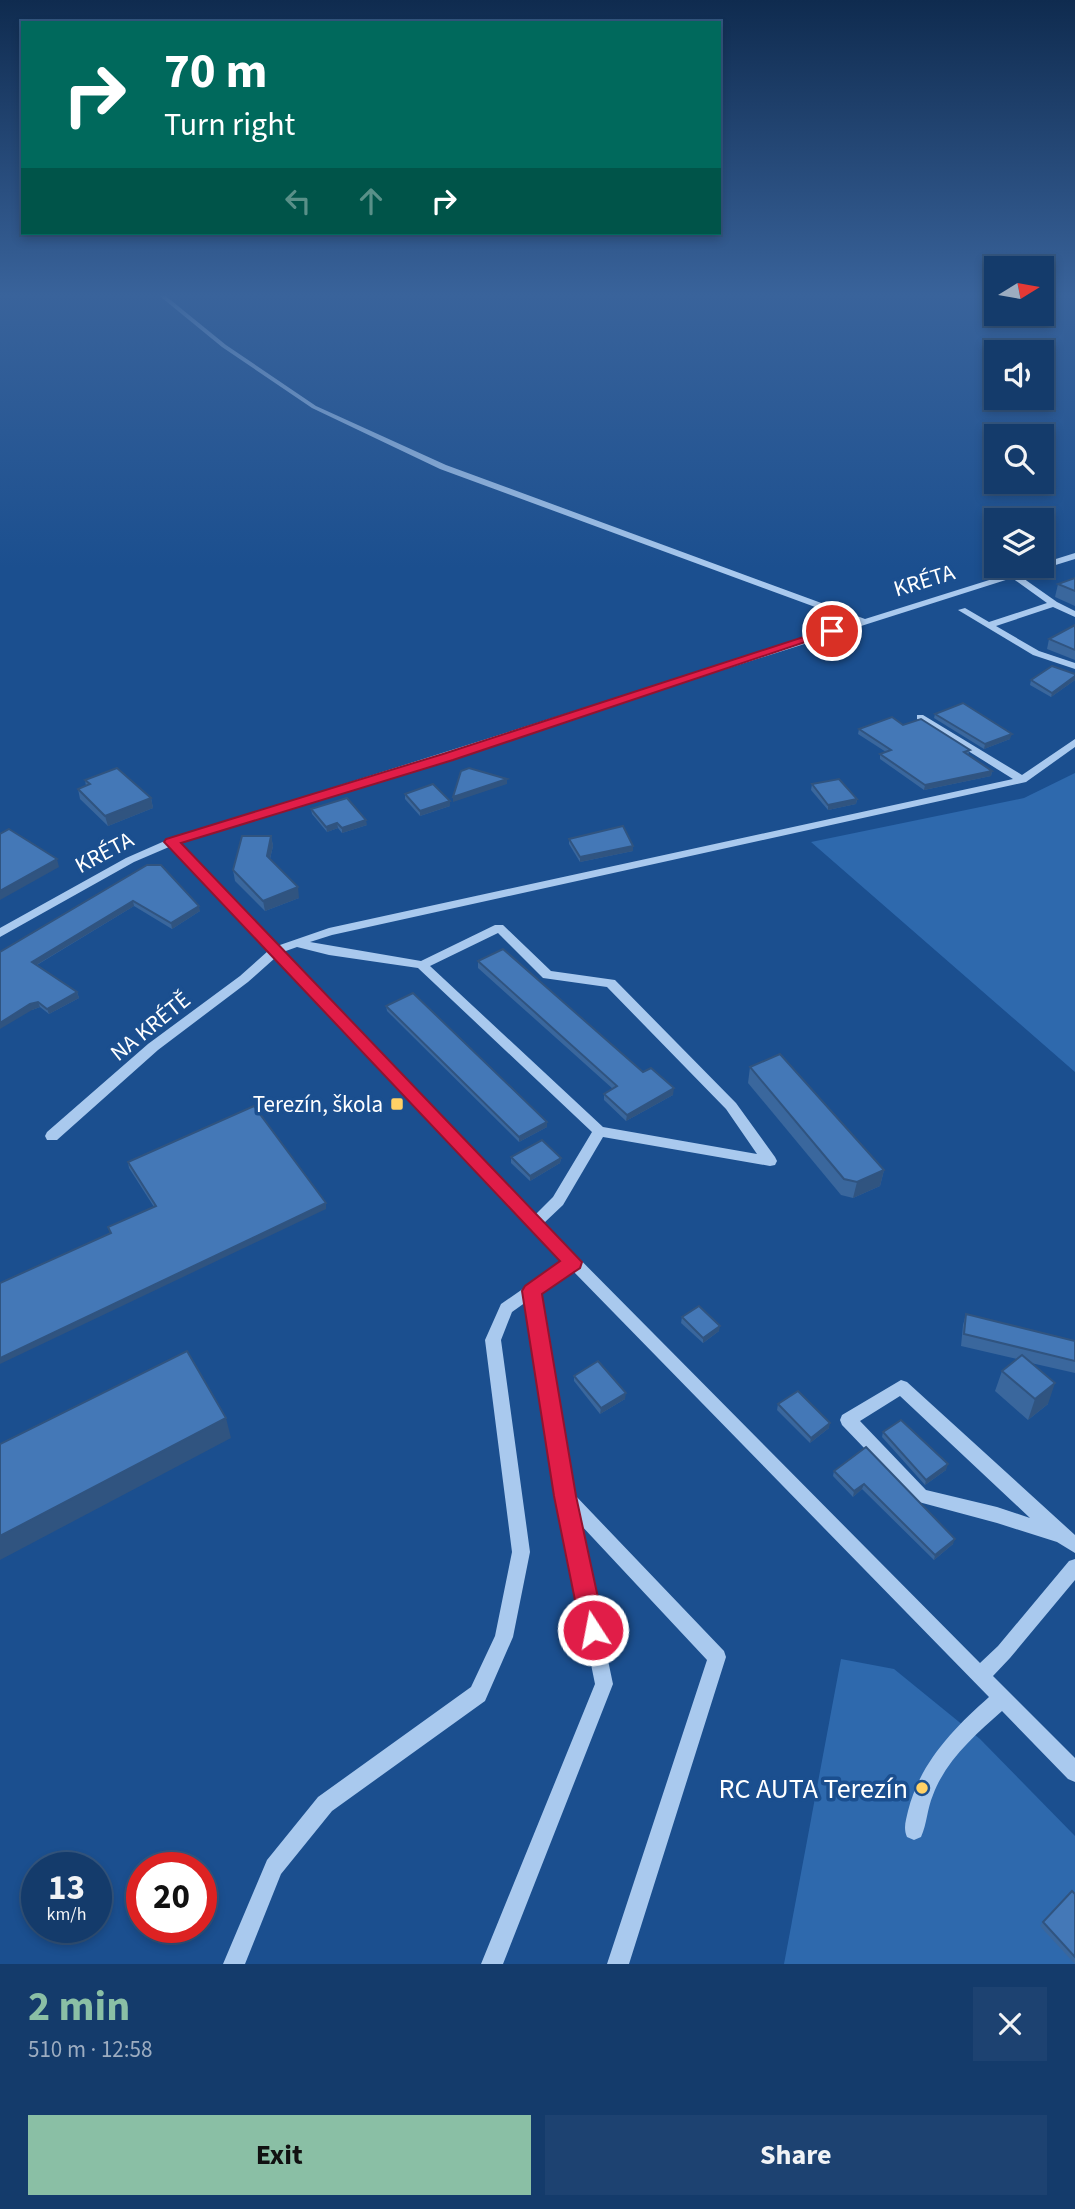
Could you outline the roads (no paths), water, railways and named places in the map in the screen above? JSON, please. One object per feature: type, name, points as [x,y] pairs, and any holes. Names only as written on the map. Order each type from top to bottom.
[{"type":"street","points":[[281,385],[314,407],[443,467],[862,621]]},
{"type":"street","name":"KRÉTA","points":[[1054,562],[1075,556]]},
{"type":"street","name":"KRÉTA","points":[[0,933],[130,859],[171,842],[448,757],[862,621],[1003,578]]},
{"type":"street","points":[[1017,578],[1054,604],[1075,614]]},
{"type":"street","points":[[989,625],[1054,604]]},
{"type":"street","points":[[962,610],[1035,653],[1075,666]]},
{"type":"street","points":[[920,717],[1022,780]]},
{"type":"street","points":[[276,950],[329,932],[1022,780],[1075,742]]},
{"type":"street","points":[[171,842],[535,1223],[1075,1772]]},
{"type":"street","points":[[296,943],[329,951],[422,965],[499,928],[547,975],[611,984],[731,1106],[769,1161],[599,1131],[422,965]]},
{"type":"street","name":"NA KRÉTĚ","points":[[51,1136],[153,1047],[244,979],[276,950]]},
{"type":"street","points":[[535,1223],[558,1201],[599,1131]]},
{"type":"street","points":[[234,1964],[274,1867],[325,1804],[478,1694],[504,1637],[521,1552],[493,1340],[506,1308],[573,1262]]},
{"type":"street","points":[[492,1964],[604,1684],[565,1496],[532,1291]]},
{"type":"street","points":[[901,1387],[1068,1541],[998,1515],[921,1496],[848,1420],[901,1387]]},
{"type":"street","points":[[565,1496],[717,1657],[618,1964]]},
{"type":"street","points":[[980,1676],[1004,1652],[1075,1567]]},
{"type":"street","points":[[914,1830],[924,1790],[940,1760],[974,1723],[1002,1698]]},
{"type":"place","name":"Terezín, škola","points":[[397,1104]]},
{"type":"place","name":"RC AUTA Terezín","points":[[922,1788]]}]
